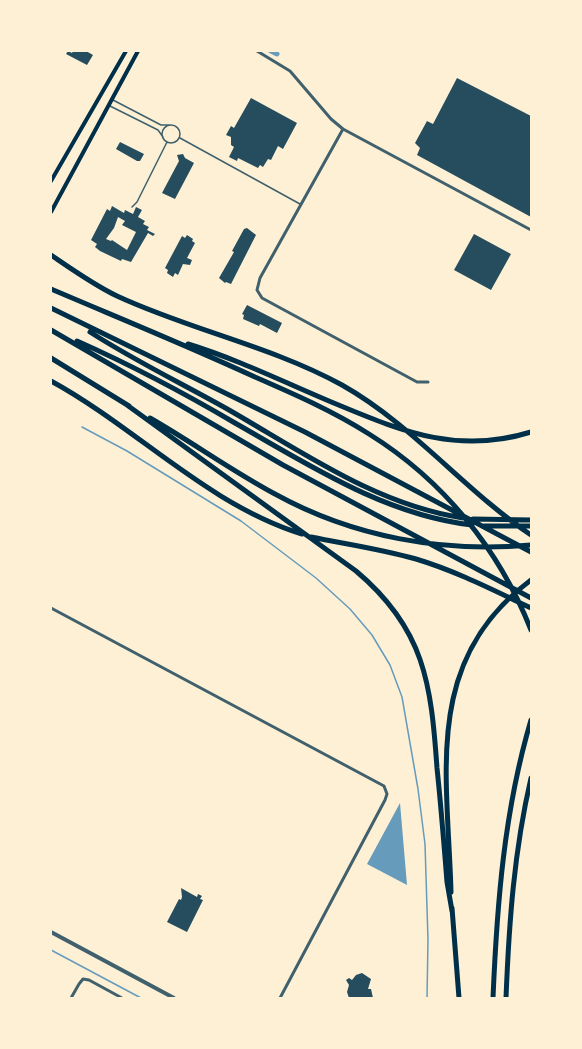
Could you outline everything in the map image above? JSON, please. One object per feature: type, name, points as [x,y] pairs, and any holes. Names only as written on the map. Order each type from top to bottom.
[{"type":"highway","points":[[51,255],[94,284],[119,297],[291,361],[352,391],[396,421],[496,509],[531,535]]},
{"type":"highway","points":[[51,289],[284,390],[359,428],[410,463],[447,498],[497,561],[514,591],[531,630]]},
{"type":"highway","points":[[51,308],[305,432],[531,552]]},
{"type":"highway","points":[[73,320],[121,352],[385,497],[414,507],[463,518],[497,521],[531,520]]},
{"type":"highway","points":[[51,330],[110,356],[361,492],[395,507],[432,518],[468,524],[531,526]]},
{"type":"highway","points":[[51,330],[268,456],[531,598]]},
{"type":"highway","points":[[166,337],[199,347],[408,432],[451,441],[494,440],[531,432]]},
{"type":"highway","points":[[51,358],[282,498],[322,516],[378,534],[419,542],[459,547],[531,545]]},
{"type":"highway","points":[[51,381],[109,416],[222,496],[260,518],[309,536],[429,563],[531,608]]},
{"type":"highway","points":[[127,405],[337,557],[363,577],[392,608],[410,637],[423,668],[433,710],[447,882],[452,911]]},
{"type":"highway","points":[[459,998],[452,911],[447,778],[448,718],[456,683],[466,659],[492,617],[513,594],[531,580]]},
{"type":"highway","points":[[493,998],[503,855],[512,796],[531,720]]},
{"type":"highway","points":[[506,998],[511,893],[518,842],[531,778]]},
{"type":"main road","points":[[51,181],[126,51]]},
{"type":"main road","points":[[51,212],[138,51]]},
{"type":"street","points":[[257,51],[290,71],[330,119],[343,129],[531,230]]},
{"type":"street","points":[[343,129],[257,285],[257,290],[262,298],[411,379],[422,383],[428,382]]},
{"type":"street","points":[[51,608],[381,783],[386,790],[385,800],[280,998]]},
{"type":"street","points":[[51,932],[174,998]]},
{"type":"street","points":[[71,998],[83,979],[122,998]]},
{"type":"lane","points":[[113,99],[161,125],[175,126],[180,130],[180,138]]},
{"type":"lane","points":[[109,105],[158,130],[167,142],[174,143],[180,138]]},
{"type":"lane","points":[[163,137],[164,130],[169,125]]},
{"type":"lane","points":[[180,138],[301,204]]},
{"type":"lane","points":[[132,207],[137,202],[167,142]]},
{"type":"water","points":[[400,803],[407,885],[367,864]]},
{"type":"building","points":[[68,51],[72,53],[73,51],[86,51],[93,55],[87,65],[66,54]]},
{"type":"building","points":[[457,78],[531,116],[531,217],[417,155],[420,148],[415,143],[427,121],[433,124]]},
{"type":"building","points":[[251,98],[297,123],[283,149],[278,146],[271,160],[268,159],[263,167],[260,165],[258,168],[238,158],[237,161],[229,157],[234,147],[231,145],[231,137],[226,135],[231,126],[234,128]]},
{"type":"building","points":[[120,142],[144,154],[140,161],[116,149]]},
{"type":"building","points":[[183,154],[185,158],[194,163],[175,199],[162,193],[179,161],[177,155]]},
{"type":"building","points":[[112,206],[124,213],[125,210],[133,214],[136,207],[142,210],[138,217],[145,221],[143,224],[149,227],[147,230],[155,234],[153,236],[148,233],[131,262],[122,259],[121,261],[100,251],[95,247],[97,244],[91,240],[107,209],[110,211]],"holes":[[[118,217],[125,221],[122,225],[136,232],[127,250],[112,240],[106,239]]]},
{"type":"building","points":[[247,228],[256,235],[231,284],[225,283],[219,278],[244,229]]},
{"type":"building","points":[[474,234],[511,254],[491,290],[454,270]]},
{"type":"building","points":[[187,235],[195,243],[187,258],[192,260],[190,265],[183,264],[178,275],[175,273],[173,277],[167,273],[168,270],[165,268],[182,236],[185,238]]},
{"type":"building","points":[[247,305],[282,323],[277,333],[260,324],[259,326],[243,319],[242,314]]},
{"type":"building","points":[[181,888],[197,897],[198,894],[202,896],[200,899],[203,900],[187,932],[167,922],[179,899],[181,900]]},
{"type":"building","points":[[362,973],[371,979],[368,989],[371,989],[373,998],[349,998],[347,992],[349,985],[346,980],[349,978],[352,980],[356,975]]},
{"type":"waterway","points":[[271,51],[277,54]]},
{"type":"waterway","points":[[82,427],[127,451],[241,521],[316,578],[350,609],[372,635],[390,665],[402,697],[418,789],[425,844],[427,998]]},
{"type":"waterway","points":[[51,950],[141,998]]}]
